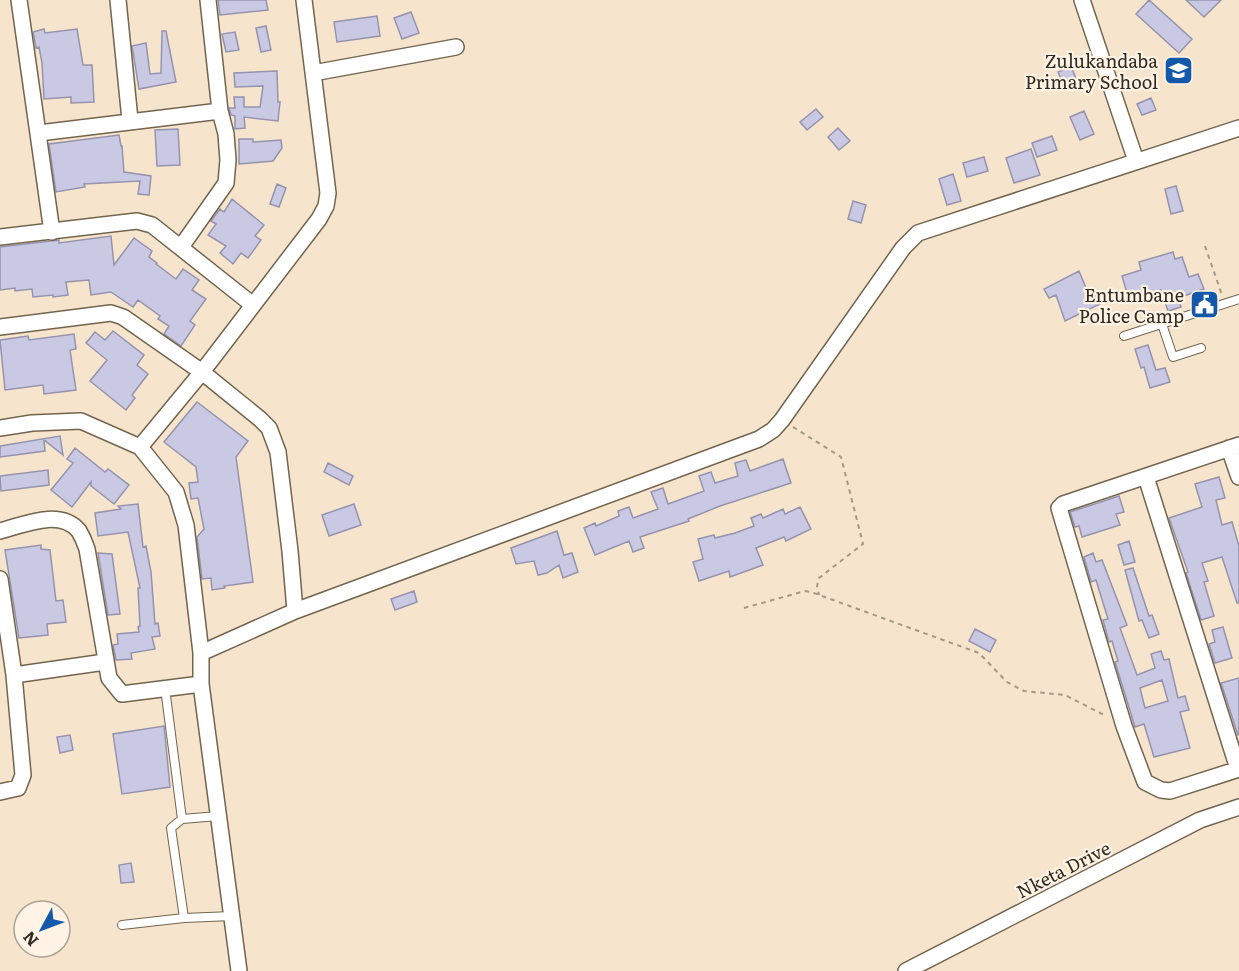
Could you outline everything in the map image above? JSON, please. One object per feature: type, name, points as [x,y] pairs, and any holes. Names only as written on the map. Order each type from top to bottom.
[{"type":"street","points":[[19,0],[52,232]]},
{"type":"street","points":[[118,0],[130,120]]},
{"type":"street","points":[[181,248],[226,183],[228,160],[226,134],[220,111],[208,0]]},
{"type":"street","points":[[140,447],[253,305],[319,219],[326,206],[328,193],[304,0]]},
{"type":"street","points":[[1082,0],[1136,160]]},
{"type":"street","points":[[313,73],[456,47]]},
{"type":"street","points":[[39,133],[130,120],[220,111]]},
{"type":"street","points":[[201,653],[295,611],[759,439],[773,430],[782,420],[903,248],[918,233],[1239,128]]},
{"type":"street","points":[[0,237],[137,221],[145,222],[253,305]]},
{"type":"street","points":[[0,327],[111,313],[123,316],[201,372],[260,419],[269,428],[274,438],[283,487],[295,611]]},
{"type":"street","points":[[0,428],[32,423],[81,421],[140,447],[176,492],[186,525],[201,653],[201,684],[239,971]]},
{"type":"street","points":[[1146,477],[1238,769],[1170,791],[1152,787],[1145,782],[1141,773],[1124,726],[1059,508],[1063,504],[1234,446],[1239,477]]},
{"type":"street","points":[[0,531],[50,518],[68,523],[78,530],[87,549],[109,678],[122,694],[201,684]]},
{"type":"street","points":[[0,579],[14,675],[23,775],[18,788],[0,792]]},
{"type":"street","points":[[14,675],[105,662]]},
{"type":"street","name":"Nketa Drive","points":[[906,971],[1200,820],[1239,807]]},
{"type":"lane","points":[[1124,336],[1239,299]]},
{"type":"lane","points":[[1162,324],[1173,357],[1201,348]]},
{"type":"lane","points":[[165,688],[182,819]]},
{"type":"lane","points":[[184,918],[171,828],[182,819],[218,816]]},
{"type":"lane","points":[[122,925],[184,918],[232,916]]},
{"type":"path","points":[[1205,246],[1225,303]]},
{"type":"path","points":[[782,420],[841,457],[863,544],[819,578],[817,586],[819,595]]},
{"type":"path","points":[[744,608],[805,591],[819,595],[979,653],[1007,682],[1016,687],[1024,691],[1065,695],[1124,726]]},
{"type":"building","points":[[218,0],[266,0],[268,10],[220,15]]},
{"type":"building","points":[[1149,0],[1192,39],[1179,53],[1136,14]]},
{"type":"building","points":[[1186,0],[1221,0],[1204,17]]},
{"type":"building","points":[[411,12],[419,33],[402,39],[394,18]]},
{"type":"building","points":[[377,16],[380,36],[337,42],[334,22]]},
{"type":"building","points":[[266,26],[271,50],[261,52],[256,28]]},
{"type":"building","points":[[44,29],[45,33],[77,29],[83,65],[92,65],[94,102],[71,103],[71,97],[44,99],[42,63],[33,32]]},
{"type":"building","points":[[162,31],[166,31],[176,82],[139,89],[132,46],[146,43],[150,74],[161,73]]},
{"type":"building","points":[[235,32],[239,50],[226,52],[222,34]]},
{"type":"building","points":[[1071,66],[1078,84],[1066,90],[1058,72]]},
{"type":"building","points":[[277,71],[278,102],[280,102],[278,121],[244,117],[245,128],[235,129],[235,116],[231,115],[229,108],[235,108],[234,97],[244,97],[244,107],[260,107],[263,86],[235,87],[234,73]]},
{"type":"building","points":[[1151,98],[1156,110],[1142,115],[1137,104]]},
{"type":"building","points":[[816,109],[823,117],[807,130],[800,122]]},
{"type":"building","points":[[1084,111],[1094,134],[1080,140],[1070,117]]},
{"type":"building","points":[[838,128],[850,141],[839,150],[828,137]]},
{"type":"building","points":[[178,129],[180,165],[157,166],[155,130]]},
{"type":"building","points":[[119,135],[124,172],[151,176],[149,195],[138,194],[140,181],[84,184],[85,187],[56,192],[49,144]]},
{"type":"building","points":[[1052,136],[1057,150],[1037,157],[1032,143]]},
{"type":"building","points":[[239,139],[253,139],[253,142],[281,140],[282,148],[273,161],[239,164]]},
{"type":"building","points":[[1031,149],[1040,175],[1014,183],[1006,158]]},
{"type":"building","points":[[984,157],[988,171],[967,177],[963,163]]},
{"type":"building","points":[[953,174],[961,201],[947,205],[939,179]]},
{"type":"building","points":[[277,184],[286,188],[279,207],[270,204]]},
{"type":"building","points":[[1176,186],[1183,211],[1171,214],[1165,189]]},
{"type":"building","points":[[232,199],[264,225],[255,236],[261,240],[248,258],[241,253],[233,264],[220,253],[226,246],[208,235],[216,224],[211,221],[220,209],[224,212]]},
{"type":"building","points":[[853,201],[866,205],[861,223],[848,219]]},
{"type":"building","points":[[111,236],[114,265],[134,238],[152,251],[149,257],[176,279],[183,269],[199,280],[192,290],[206,299],[190,321],[195,325],[181,346],[164,334],[169,326],[158,319],[160,316],[138,300],[133,307],[111,292],[91,295],[89,280],[66,282],[68,295],[53,297],[53,295],[33,297],[32,289],[0,290],[0,247],[59,240],[59,243]]},
{"type":"building","points":[[1173,252],[1175,259],[1182,257],[1189,277],[1198,274],[1204,289],[1178,298],[1181,307],[1168,311],[1161,290],[1129,300],[1122,276],[1141,270],[1139,262]]},
{"type":"building","points":[[1079,271],[1089,295],[1094,293],[1100,304],[1065,321],[1056,295],[1049,298],[1044,289]]},
{"type":"building","points":[[113,331],[144,355],[137,365],[148,374],[132,395],[135,398],[126,410],[90,381],[107,360],[86,343],[95,332],[105,340]]},
{"type":"building","points":[[74,334],[76,349],[70,350],[76,390],[44,394],[43,385],[5,390],[0,340],[28,336],[29,340]]},
{"type":"building","points":[[1148,345],[1156,370],[1165,368],[1170,382],[1150,388],[1144,367],[1141,368],[1135,349]]},
{"type":"building","points":[[197,402],[248,441],[236,457],[253,582],[212,590],[211,578],[202,579],[197,537],[204,529],[198,498],[191,499],[189,483],[198,482],[196,467],[164,442]]},
{"type":"building","points":[[60,436],[63,455],[44,440],[45,451],[0,457],[0,446]]},
{"type":"building","points":[[75,448],[105,472],[108,469],[129,485],[114,504],[91,486],[91,482],[72,507],[51,490],[73,463],[67,459]]},
{"type":"building","points":[[783,459],[791,483],[720,506],[688,519],[689,521],[640,537],[644,548],[633,552],[629,541],[595,555],[584,528],[595,523],[596,526],[619,516],[618,511],[629,507],[633,518],[658,509],[651,492],[663,488],[668,504],[704,491],[699,476],[711,472],[715,483],[738,476],[735,463],[746,460],[750,471]]},
{"type":"building","points":[[328,463],[353,476],[349,485],[324,472]]},
{"type":"building","points":[[48,470],[49,485],[1,491],[0,476]]},
{"type":"building","points":[[1219,477],[1225,498],[1216,500],[1222,525],[1232,522],[1239,546],[1239,603],[1237,603],[1222,557],[1202,563],[1208,581],[1204,582],[1214,616],[1201,620],[1186,573],[1188,572],[1169,518],[1202,507],[1195,484]]},
{"type":"building","points":[[1119,496],[1124,512],[1116,514],[1120,525],[1082,537],[1079,526],[1075,527],[1070,512]]},
{"type":"building","points":[[138,504],[143,547],[146,546],[151,572],[155,624],[158,623],[160,636],[152,637],[155,649],[131,653],[132,659],[116,660],[113,645],[118,644],[117,634],[139,632],[138,588],[140,588],[128,532],[98,536],[95,513],[121,509],[118,506]]},
{"type":"building","points":[[354,504],[361,525],[329,536],[322,515]]},
{"type":"building","points":[[800,507],[811,529],[786,541],[784,537],[756,548],[763,565],[730,577],[729,571],[699,581],[693,562],[703,559],[698,539],[735,533],[754,526],[751,518],[761,514],[763,518],[783,509],[785,514]]},
{"type":"building","points":[[557,531],[564,555],[572,553],[578,572],[563,578],[559,565],[547,573],[538,575],[534,561],[516,564],[511,548]]},
{"type":"building","points":[[1129,541],[1135,562],[1124,565],[1118,545]]},
{"type":"building","points":[[41,545],[41,549],[50,550],[56,601],[63,600],[66,622],[47,624],[48,635],[19,638],[5,550]]},
{"type":"building","points":[[98,553],[112,554],[120,614],[108,615]]},
{"type":"building","points":[[1093,553],[1096,562],[1102,560],[1127,625],[1120,628],[1137,675],[1155,668],[1151,654],[1161,651],[1164,660],[1169,659],[1178,698],[1185,696],[1189,710],[1180,712],[1190,748],[1154,757],[1144,724],[1135,727],[1115,662],[1118,661],[1112,641],[1109,642],[1103,620],[1108,619],[1096,580],[1091,582],[1084,557]],"holes":[[[1162,680],[1168,701],[1145,708],[1140,688]]]},
{"type":"building","points":[[1133,568],[1149,616],[1152,615],[1159,634],[1149,638],[1142,620],[1139,621],[1125,570]]},
{"type":"building","points":[[414,591],[417,602],[395,610],[391,599]]},
{"type":"building","points":[[1223,627],[1232,658],[1215,663],[1209,644],[1215,642],[1212,630]]},
{"type":"building","points":[[975,629],[996,640],[990,652],[969,641]]},
{"type":"building","points":[[1239,678],[1239,735],[1238,735],[1221,683]]},
{"type":"building","points":[[164,726],[170,787],[122,794],[113,734]]},
{"type":"building","points":[[70,735],[73,750],[60,753],[57,737]]},
{"type":"building","points":[[131,863],[134,882],[121,883],[119,865]]},
{"type":"place","name":"Zulukandaba Primary School","points":[[1179,70]]},
{"type":"place","name":"Entumbane Police Camp","points":[[1205,304]]}]
